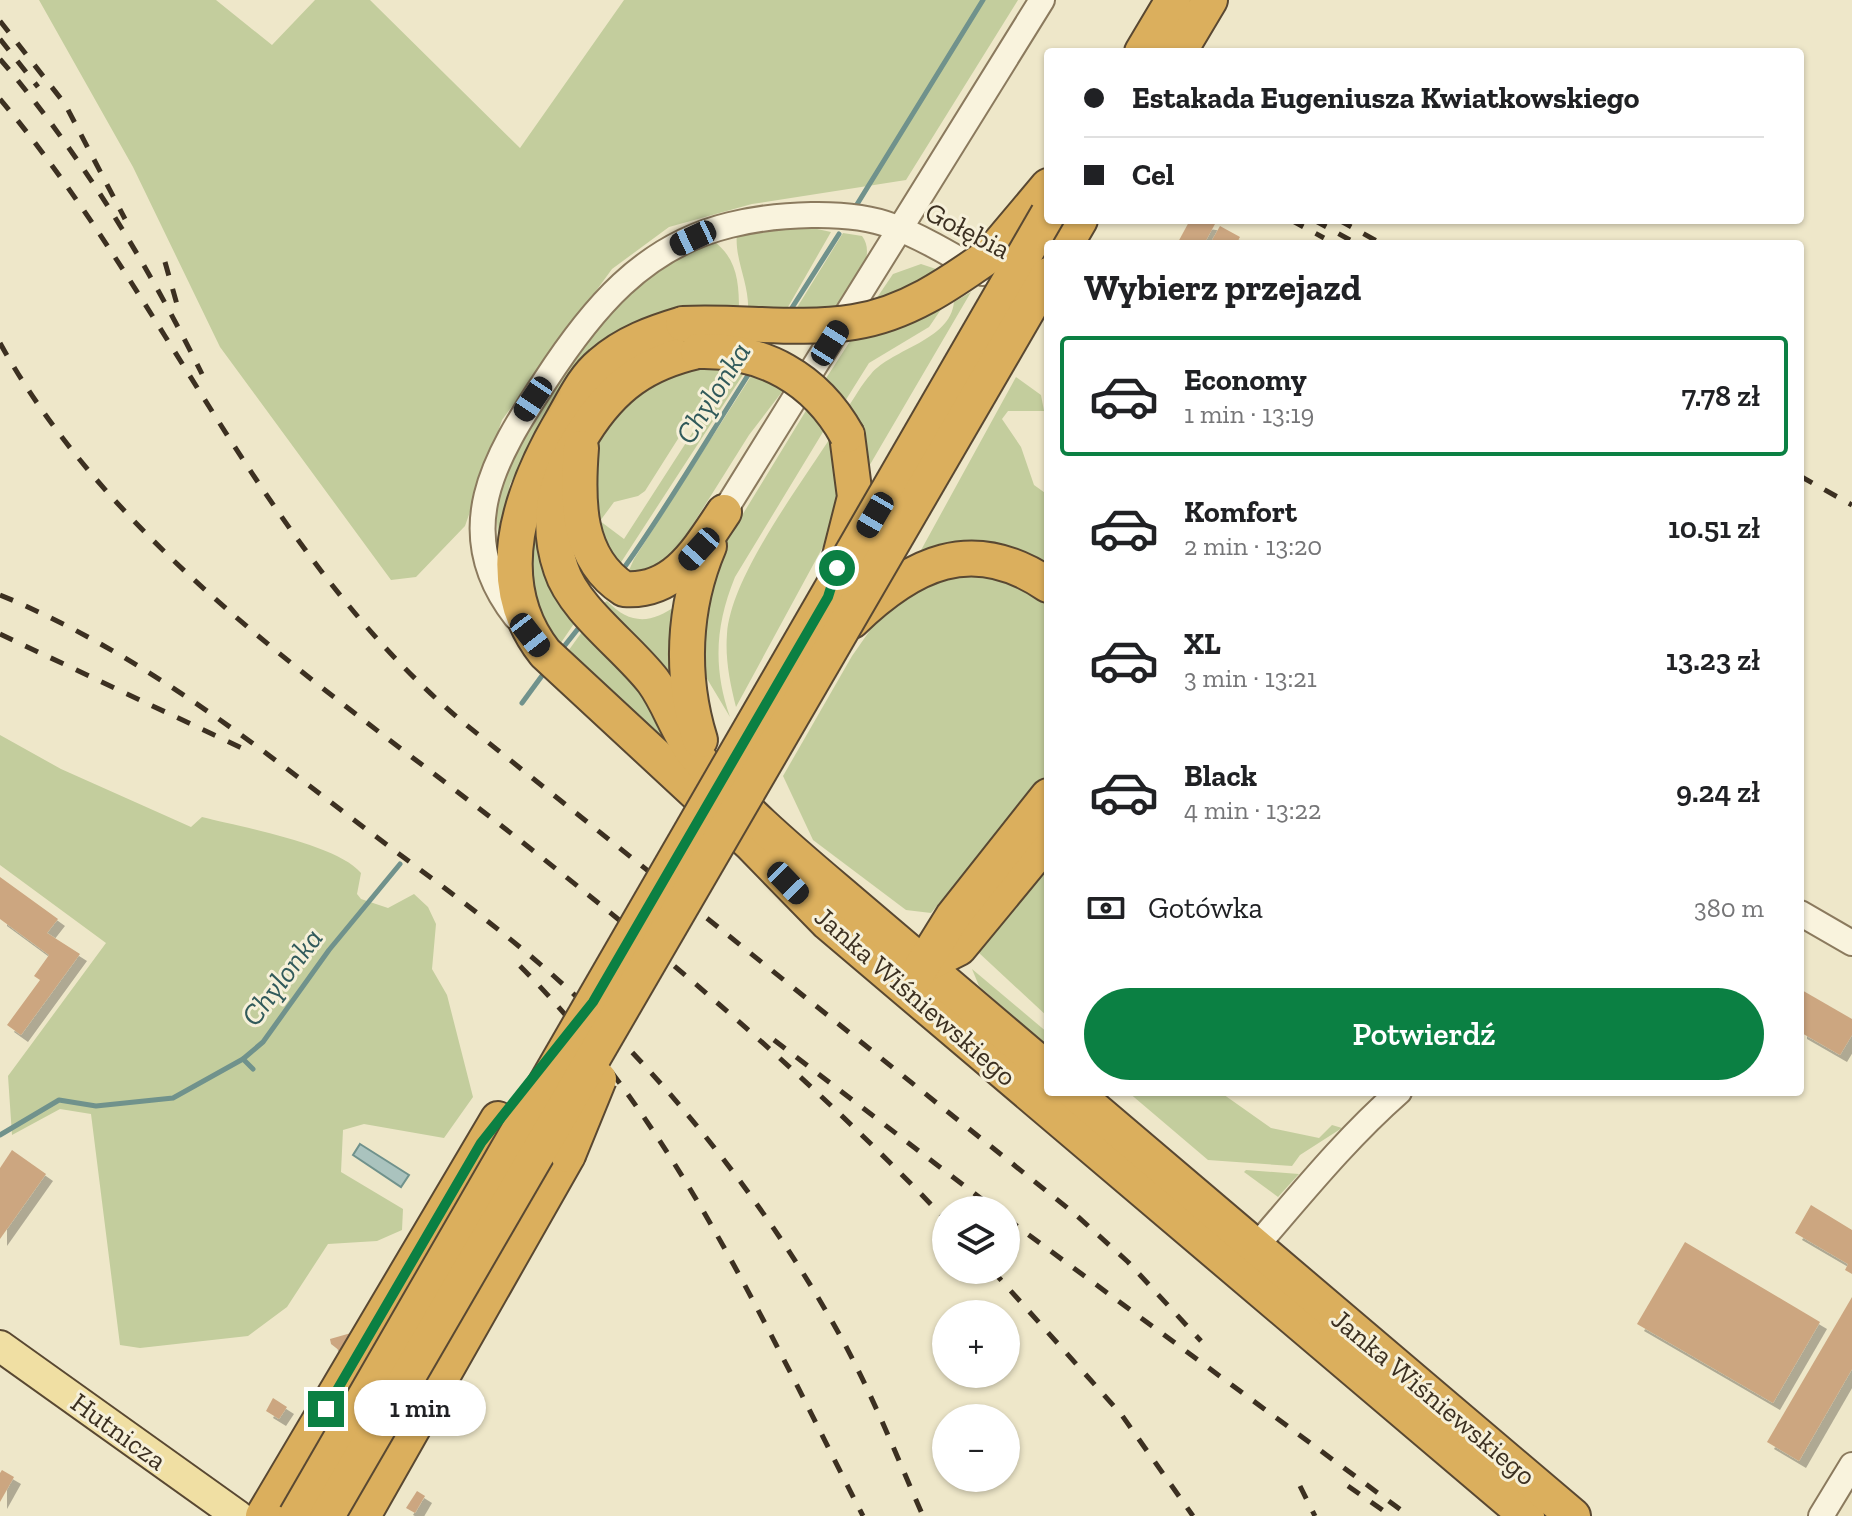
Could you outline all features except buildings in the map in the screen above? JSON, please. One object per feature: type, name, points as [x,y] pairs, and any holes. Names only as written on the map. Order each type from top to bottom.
[{"type":"highway","points":[[1144,48],[1173,0]]},
{"type":"highway","points":[[1181,48],[1210,0]]},
{"type":"highway","points":[[537,644],[518,594],[514,555],[521,506],[540,461],[583,385],[600,365],[644,336],[691,338],[853,322],[890,313],[940,290],[990,255],[1044,191]]},
{"type":"highway","points":[[296,1516],[1044,221]]},
{"type":"highway","points":[[327,1516],[1044,282]]},
{"type":"highway","points":[[691,338],[782,368],[818,393],[847,435],[855,497],[828,597]]},
{"type":"highway","name":"Janka Wiśniewskiego","points":[[691,338],[672,357],[634,375],[605,400],[571,450],[554,498],[554,545],[562,572],[575,597],[654,683],[687,743],[721,782],[813,870],[915,978],[1044,1087]]},
{"type":"highway","points":[[583,433],[579,473],[585,536],[600,569],[624,589],[655,587],[674,577],[724,512]]},
{"type":"highway","points":[[721,782],[696,728],[686,657],[692,602],[703,559],[724,512]]},
{"type":"highway","points":[[834,639],[880,594],[910,573],[938,562],[974,557],[1002,562],[1044,583]]},
{"type":"highway","name":"Janka Wiśniewskiego","points":[[537,644],[750,843],[827,922],[915,978],[1044,1067]]},
{"type":"highway","points":[[915,978],[953,916],[1044,801]]},
{"type":"highway","points":[[915,978],[959,948],[1044,845]]},
{"type":"highway","points":[[363,1516],[568,1155],[645,964]]},
{"type":"highway","points":[[263,1516],[481,1143],[593,1002]]},
{"type":"highway","name":"Janka Wiśniewskiego","points":[[1054,1096],[1246,1258],[1573,1516]]},
{"type":"highway","name":"Janka Wiśniewskiego","points":[[1078,1096],[1246,1258],[1527,1516]]},
{"type":"main road","name":"Hutnicza","points":[[0,1346],[238,1516]]},
{"type":"street","points":[[724,512],[1042,0]]},
{"type":"street","name":"Janka Wiśniewskiego","points":[[537,644],[504,602],[489,565],[484,543],[488,481],[511,431],[595,308],[659,256],[727,225],[763,218],[814,216],[876,221],[901,230]]},
{"type":"street","name":"Gołębia","points":[[901,230],[1044,307]]},
{"type":"street","points":[[1804,915],[1852,943]]},
{"type":"street","points":[[1246,1258],[1279,1224],[1355,1131],[1394,1096]]},
{"type":"street","points":[[1821,1516],[1852,1465]]},
{"type":"green space","points":[[39,0],[216,0],[272,45],[315,0],[370,0],[520,148],[624,0],[1018,0],[906,180],[752,204],[669,227],[612,269],[502,420],[465,526],[416,577],[391,580],[220,347],[133,167]]},
{"type":"green space","points":[[808,227],[831,232],[784,314],[748,312],[737,233]]},
{"type":"green space","points":[[843,233],[862,236],[866,245],[864,265],[854,286],[836,313],[793,314]]},
{"type":"green space","points":[[711,239],[720,246],[735,270],[739,311],[543,429],[510,484],[501,523],[500,562],[496,508],[506,470],[580,343],[643,274]]},
{"type":"green space","points":[[921,264],[948,273],[870,308],[893,274]]},
{"type":"green space","points":[[971,292],[868,468],[846,410],[871,374],[893,357],[932,335],[950,315],[954,302]]},
{"type":"green space","points":[[942,308],[929,327],[869,363],[842,406],[823,383],[854,335]]},
{"type":"green space","points":[[726,363],[645,491],[614,502],[600,521],[624,539],[736,365],[748,367],[616,570],[594,540],[591,453],[613,414],[662,375]]},
{"type":"green space","points":[[755,370],[788,384],[749,435],[668,564],[626,577],[634,559]]},
{"type":"green space","points":[[1016,377],[1041,395],[1044,411],[1008,411],[1002,419],[1021,447],[1034,485],[1044,492],[1044,570],[986,546],[955,544],[920,552]]},
{"type":"green space","points":[[810,404],[826,427],[735,577],[723,613],[719,664],[730,717],[697,662],[698,633],[724,545]]},
{"type":"green space","points":[[832,435],[845,474],[831,532],[736,707],[727,653],[731,611],[769,532]]},
{"type":"green space","points":[[561,450],[580,615],[558,647],[546,632],[523,556]]},
{"type":"green space","points":[[955,571],[1026,584],[1044,600],[1044,778],[931,913],[906,910],[813,840],[783,776],[852,656],[889,603]]},
{"type":"green space","points":[[607,601],[624,614],[641,619],[658,616],[677,605],[674,680],[604,603]]},
{"type":"green space","points":[[589,622],[646,680],[697,777],[566,654]]},
{"type":"green space","points":[[0,735],[61,769],[191,827],[202,817],[287,838],[332,853],[361,873],[357,894],[361,899],[388,908],[414,894],[428,907],[436,924],[432,969],[447,995],[473,1097],[444,1138],[364,1124],[343,1130],[341,1172],[403,1209],[402,1230],[377,1241],[328,1244],[287,1307],[248,1336],[140,1348],[120,1345],[91,1114],[60,1109],[12,1135],[8,1076],[106,943],[0,865]]},
{"type":"green space","points":[[1044,863],[1044,1013],[978,952],[978,946]]},
{"type":"green space","points":[[972,969],[1044,1030],[1044,1043],[979,986]]},
{"type":"green space","points":[[1133,1096],[1226,1096],[1271,1128],[1319,1138],[1332,1125],[1342,1128],[1300,1155],[1292,1166],[1208,1160]]},
{"type":"green space","points":[[1244,1172],[1299,1174],[1278,1197]]},
{"type":"water","points":[[360,1144],[409,1175],[401,1187],[353,1155]]},
{"type":"waterway","name":"Chylonka","points":[[856,206],[983,0]]},
{"type":"waterway","name":"Chylonka","points":[[788,314],[839,234]]},
{"type":"waterway","name":"Chylonka","points":[[621,572],[752,369]]},
{"type":"waterway","name":"Chylonka","points":[[562,649],[581,625]]},
{"type":"waterway","name":"Chylonka","points":[[522,703],[544,673]]},
{"type":"waterway","name":"Chylonka","points":[[0,1135],[59,1100],[96,1106],[173,1098],[243,1059],[263,1042],[329,950],[400,864]]},
{"type":"waterway","points":[[243,1059],[253,1069]]},
{"type":"railway","points":[[0,21],[65,104],[125,219]]},
{"type":"railway","points":[[0,39],[38,87]]},
{"type":"railway","points":[[0,59],[85,171],[135,250],[202,374]]},
{"type":"railway","points":[[0,99],[60,176],[115,257],[273,504],[330,583],[393,656],[464,723],[1075,1214],[1128,1262],[1201,1341]]},
{"type":"railway","points":[[1298,224],[1324,238]]},
{"type":"railway","points":[[1321,224],[1350,240]]},
{"type":"railway","points":[[1346,224],[1375,240]]},
{"type":"railway","points":[[165,262],[178,308]]},
{"type":"railway","points":[[0,343],[47,417],[101,485],[162,549],[295,666],[503,827],[676,967],[841,1115],[932,1206]]},
{"type":"railway","points":[[1804,478],[1852,505]]},
{"type":"railway","points":[[0,595],[92,639],[222,721],[485,919],[606,1025],[718,1152],[784,1244],[842,1339],[923,1516]]},
{"type":"railway","points":[[0,634],[246,750]]},
{"type":"railway","points":[[520,966],[575,1026],[625,1090],[670,1157],[752,1299],[863,1516]]},
{"type":"railway","points":[[774,1040],[978,1196]]},
{"type":"railway","points":[[1020,1228],[1409,1516]]},
{"type":"railway","points":[[1005,1284],[1121,1414],[1193,1516]]},
{"type":"railway","points":[[1300,1486],[1315,1516]]},
{"type":"railway","points":[[1348,1486],[1391,1516]]},
{"type":"route","points":[[326,1409],[481,1143],[593,1002],[828,597],[837,568]]}]
